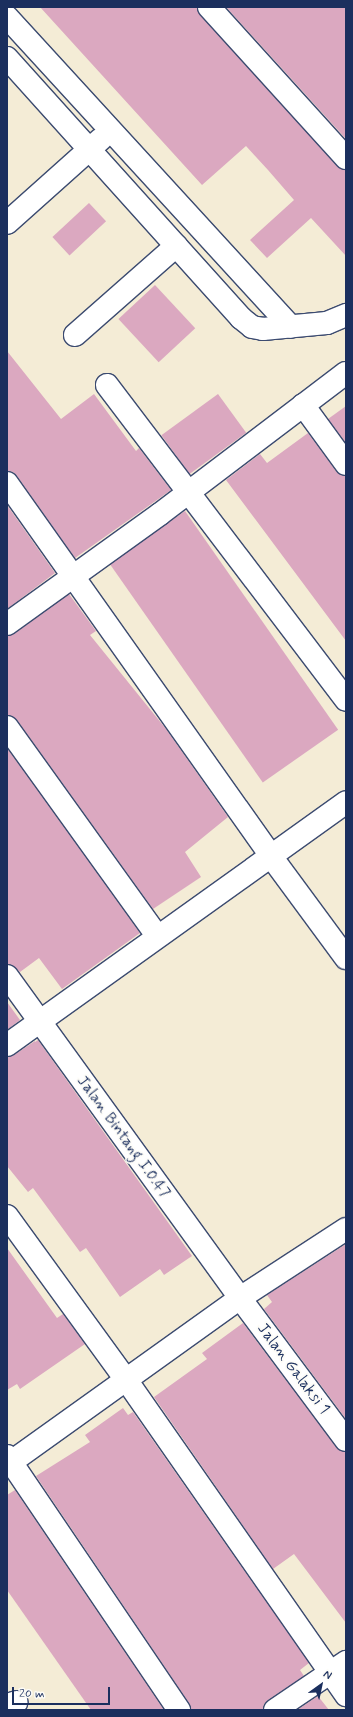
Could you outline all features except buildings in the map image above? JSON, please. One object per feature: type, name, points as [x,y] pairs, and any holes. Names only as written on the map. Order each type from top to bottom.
[{"type":"street","points":[[209,7],[346,158]]},
{"type":"street","points":[[7,17],[291,327]]},
{"type":"street","points":[[7,58],[241,318],[252,327],[263,329],[327,323],[346,315]]},
{"type":"street","points":[[7,223],[111,130]]},
{"type":"street","points":[[75,335],[176,246]]},
{"type":"street","points":[[7,624],[188,493],[346,374]]},
{"type":"street","points":[[107,385],[346,700]]},
{"type":"street","points":[[303,405],[346,464]]},
{"type":"street","points":[[7,483],[270,855],[346,958]]},
{"type":"street","points":[[7,727],[157,936]]},
{"type":"street","points":[[7,1045],[270,855],[346,802]]},
{"type":"street","name":"Jalan Bintang I.0.47","points":[[7,976],[240,1298]]},
{"type":"street","points":[[7,1216],[338,1668],[346,1695]]},
{"type":"street","points":[[179,1710],[8,1461],[127,1381],[240,1298],[346,1229]]},
{"type":"street","name":"Jalan Galaksi 1","points":[[240,1298],[346,1440]]},
{"type":"street","points":[[275,1710],[338,1668]]}]
